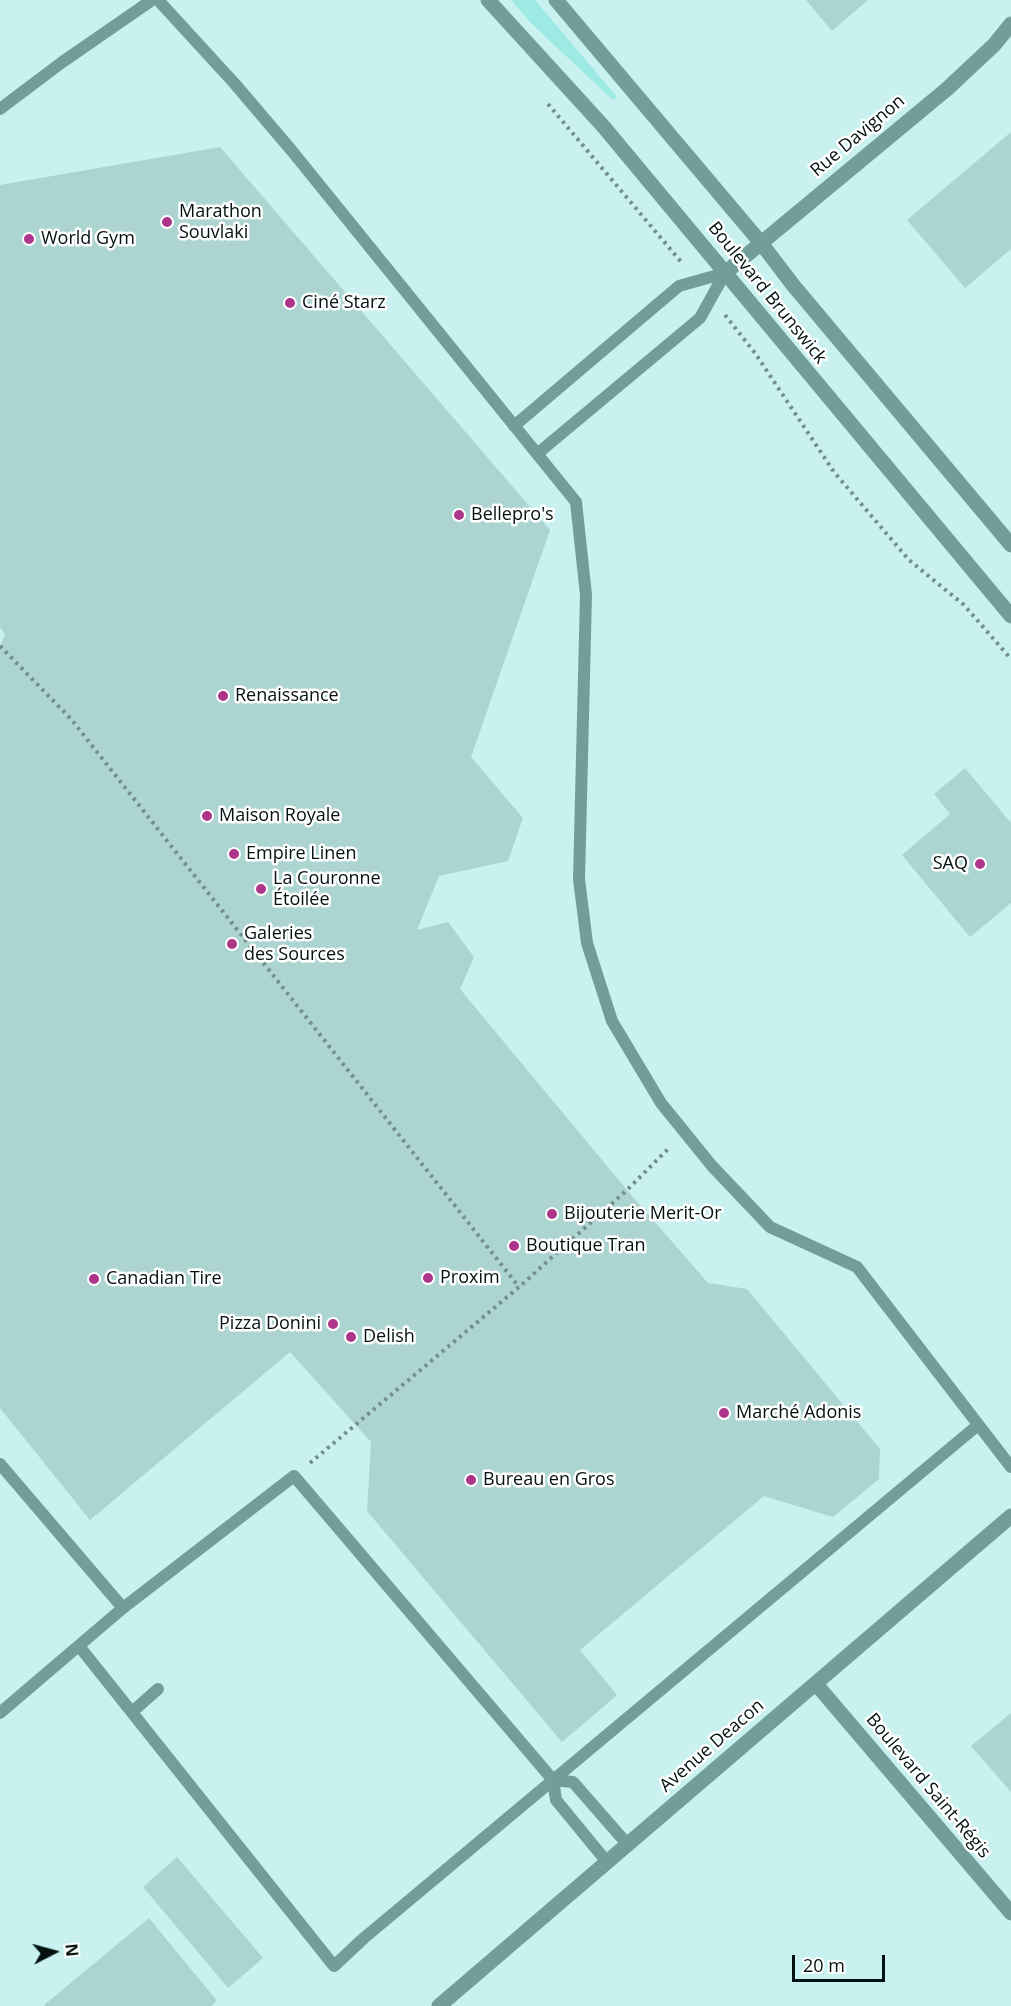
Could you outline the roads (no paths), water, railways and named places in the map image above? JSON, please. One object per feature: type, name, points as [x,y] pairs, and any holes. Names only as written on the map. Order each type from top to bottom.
[{"type":"street","name":"Boulevard Brunswick","points":[[488,0],[603,126],[1011,616]]},
{"type":"street","name":"Boulevard Brunswick","points":[[556,0],[761,243],[793,285],[1008,535]]},
{"type":"street","name":"Rue Davignon","points":[[725,273],[947,89],[994,45],[1011,24]]},
{"type":"street","name":"Avenue Deacon","points":[[439,2006],[1011,1516]]},
{"type":"street","name":"Boulevard Saint-Régis","points":[[816,1684],[1011,1913]]},
{"type":"lane","points":[[0,109],[61,63],[152,0]]},
{"type":"lane","points":[[158,0],[235,84],[292,151],[576,502],[586,595],[579,879],[586,943],[612,1021],[661,1103],[712,1166],[770,1227],[857,1266],[1011,1467]]},
{"type":"lane","points":[[514,426],[679,286],[725,273]]},
{"type":"lane","points":[[537,454],[700,318],[725,273]]},
{"type":"lane","points":[[79,1646],[334,1966],[363,1938],[978,1425]]},
{"type":"lane","points":[[0,1464],[123,1608]]},
{"type":"lane","points":[[0,1713],[123,1608],[294,1476],[553,1780],[556,1800],[607,1862]]},
{"type":"lane","points":[[132,1712],[158,1689]]},
{"type":"lane","points":[[553,1780],[573,1782],[627,1845]]},
{"type":"place","name":"Marathon Souvlaki","points":[[167,222]]},
{"type":"place","name":"World Gym","points":[[29,239]]},
{"type":"place","name":"Ciné Starz","points":[[290,303]]},
{"type":"place","name":"Bellepro's","points":[[459,515]]},
{"type":"place","name":"Renaissance","points":[[223,696]]},
{"type":"place","name":"Maison Royale","points":[[207,816]]},
{"type":"place","name":"Empire Linen","points":[[234,854]]},
{"type":"place","name":"SAQ","points":[[980,864]]},
{"type":"place","name":"La Couronne Étoilée","points":[[261,889]]},
{"type":"place","name":"Galeries des Sources","points":[[232,944]]},
{"type":"place","name":"Bijouterie Merit-Or","points":[[552,1214]]},
{"type":"place","name":"Boutique Tran","points":[[514,1246]]},
{"type":"place","name":"Proxim","points":[[428,1278]]},
{"type":"place","name":"Canadian Tire","points":[[94,1279]]},
{"type":"place","name":"Pizza Donini","points":[[333,1324]]},
{"type":"place","name":"Delish","points":[[351,1337]]},
{"type":"place","name":"Marché Adonis","points":[[724,1413]]},
{"type":"place","name":"Bureau en Gros","points":[[471,1480]]}]
